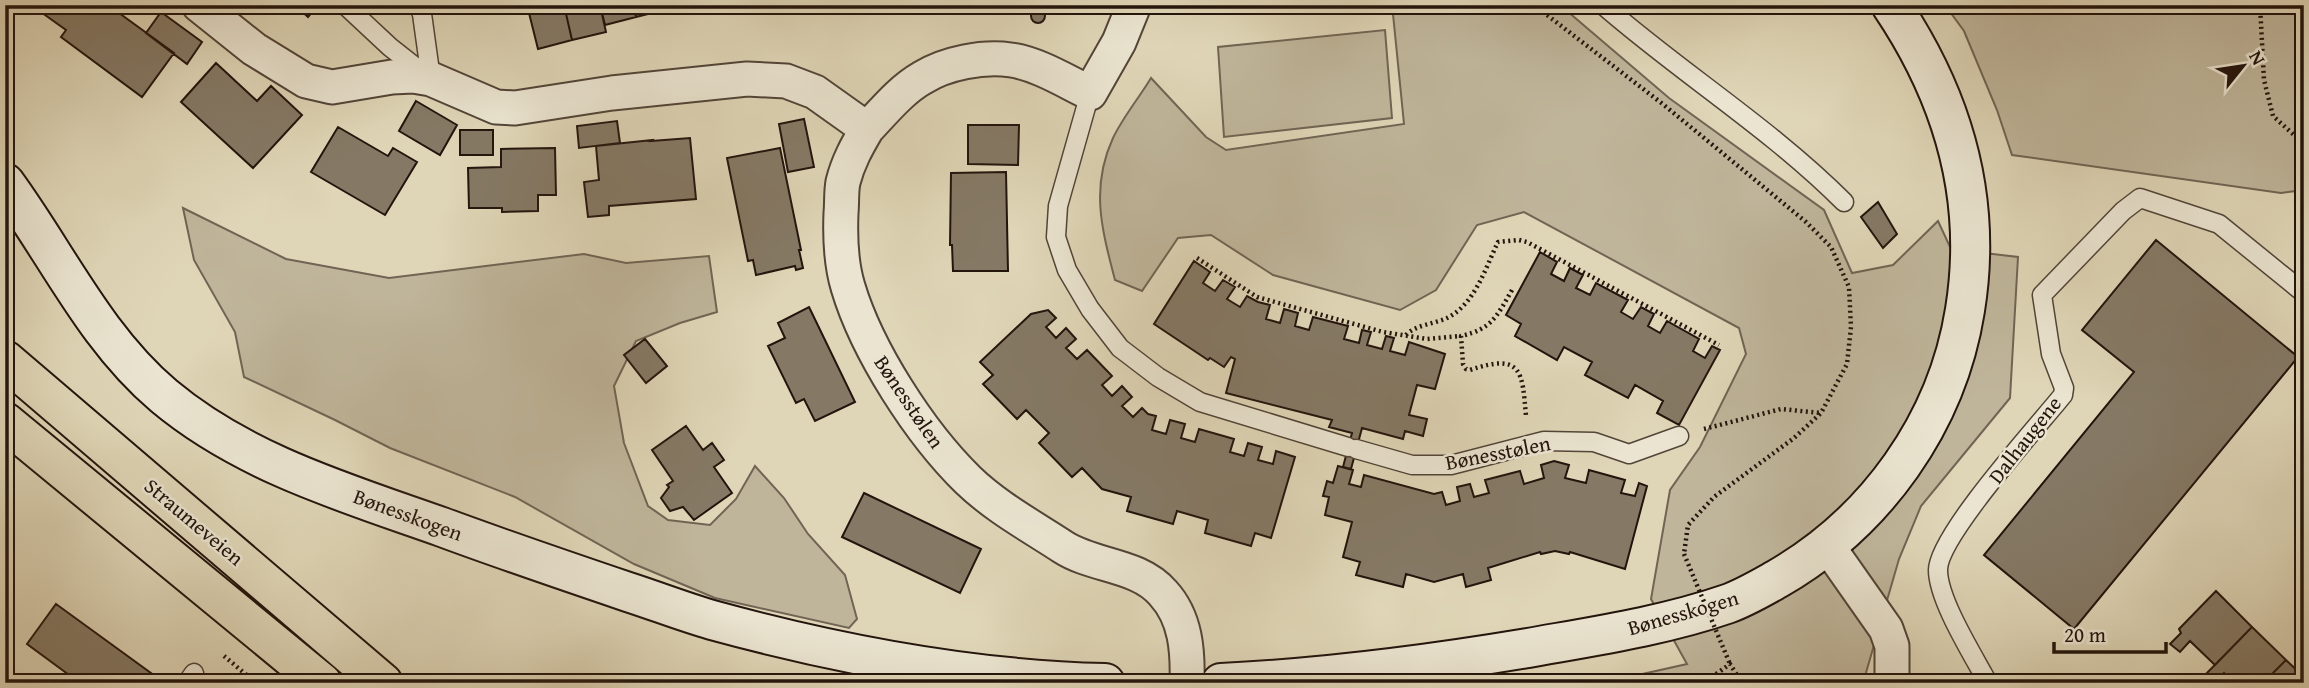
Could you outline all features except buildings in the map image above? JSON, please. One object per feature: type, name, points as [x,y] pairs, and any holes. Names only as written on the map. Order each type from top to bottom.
[{"type":"main road","name":"Bønesskogen","points":[[1221,683],[1287,680],[1389,668],[1620,632],[1730,603],[1796,568],[1859,516],[1886,487],[1911,452],[1935,410],[1961,334],[1969,285],[1971,232],[1955,135],[1931,73],[1914,39],[1891,5]]},
{"type":"main road","name":"Bønesskogen","points":[[5,183],[85,304],[125,358],[164,396],[216,433],[269,463],[542,564],[710,619],[924,675],[1105,683]]},
{"type":"main road","name":"Straumeveien","points":[[19,373],[383,683]]},
{"type":"main road","name":"Straumeveien","points":[[5,422],[322,683]]},
{"type":"street","points":[[199,5],[254,49],[306,81],[332,87],[413,76],[431,79],[496,107],[515,108],[612,93],[706,83],[747,79],[786,80],[815,92],[867,129]]},
{"type":"street","name":"Bønesstølen","points":[[1134,5],[1119,43],[1090,93],[1044,70],[1011,60],[981,59],[952,66],[922,78],[892,102],[867,129],[852,155],[842,184],[841,235],[848,286],[870,344],[928,436],[968,480],[1006,511],[1073,553],[1138,574],[1163,592],[1180,620],[1188,647],[1187,683]]},
{"type":"street","points":[[5,415],[19,373]]},
{"type":"street","points":[[1827,545],[1886,629],[1892,646],[1892,683]]},
{"type":"lane","points":[[345,5],[390,47],[431,79]]},
{"type":"lane","points":[[418,5],[422,14],[431,79]]},
{"type":"lane","points":[[1603,5],[1637,35],[1816,174],[1844,202]]},
{"type":"lane","name":"Bønesstølen","points":[[1090,93],[1058,206],[1056,237],[1067,270],[1090,309],[1121,348],[1158,377],[1200,402],[1412,465],[1451,466],[1545,441],[1594,442],[1629,454],[1679,436]]},
{"type":"lane","name":"Dalhaugene","points":[[1988,683],[1953,618],[1938,569],[1942,554],[1961,521],[2063,395],[2064,388],[2051,354],[2042,295],[2123,211],[2140,198],[2219,224],[2304,293]]},
{"type":"path","points":[[1534,5],[1674,114],[1806,222],[1831,247],[1849,287],[1847,363],[1821,413],[1794,438],[1714,497],[1688,525],[1684,554],[1730,664],[1742,683]]},
{"type":"path","points":[[2260,5],[2264,80],[2273,116],[2304,144]]},
{"type":"path","points":[[1406,335],[1411,330],[1436,323],[1461,310],[1479,283],[1498,242],[1519,240],[1719,345]]},
{"type":"path","points":[[1197,258],[1257,297],[1383,332],[1427,339],[1461,336],[1492,323],[1512,290]]},
{"type":"path","points":[[1461,336],[1463,364],[1466,369],[1495,362],[1514,368],[1523,378],[1528,445]]},
{"type":"path","points":[[1679,436],[1782,409],[1821,413]]},
{"type":"path","points":[[1712,683],[1712,677],[1730,664]]},
{"type":"shaded area","points":[[1395,5],[1560,5],[1669,98],[1824,210],[1852,273],[1893,265],[1938,221],[1951,249],[2018,257],[2010,398],[1921,506],[1899,559],[1863,683],[1602,683],[1687,664],[1651,599],[1670,490],[1700,447],[1746,354],[1739,328],[1524,212],[1477,225],[1436,290],[1400,310],[1273,275],[1211,235],[1178,238],[1142,291],[1115,280],[1100,209],[1102,174],[1113,138],[1151,78],[1206,137],[1226,150],[1404,124],[1393,14]]},
{"type":"shaded area","points":[[1945,5],[2304,5],[2304,190],[2281,193],[2012,155],[1997,110],[1964,31]]},
{"type":"shaded area","points":[[1385,30],[1392,118],[1224,137],[1218,47]]},
{"type":"shaded area","points":[[183,208],[286,259],[389,278],[584,254],[626,263],[709,256],[717,312],[680,323],[636,341],[614,386],[624,443],[648,506],[668,520],[710,525],[736,499],[755,466],[784,498],[808,534],[845,575],[857,619],[849,628],[715,598],[634,564],[515,497],[390,448],[244,377],[235,332],[194,260]]}]
